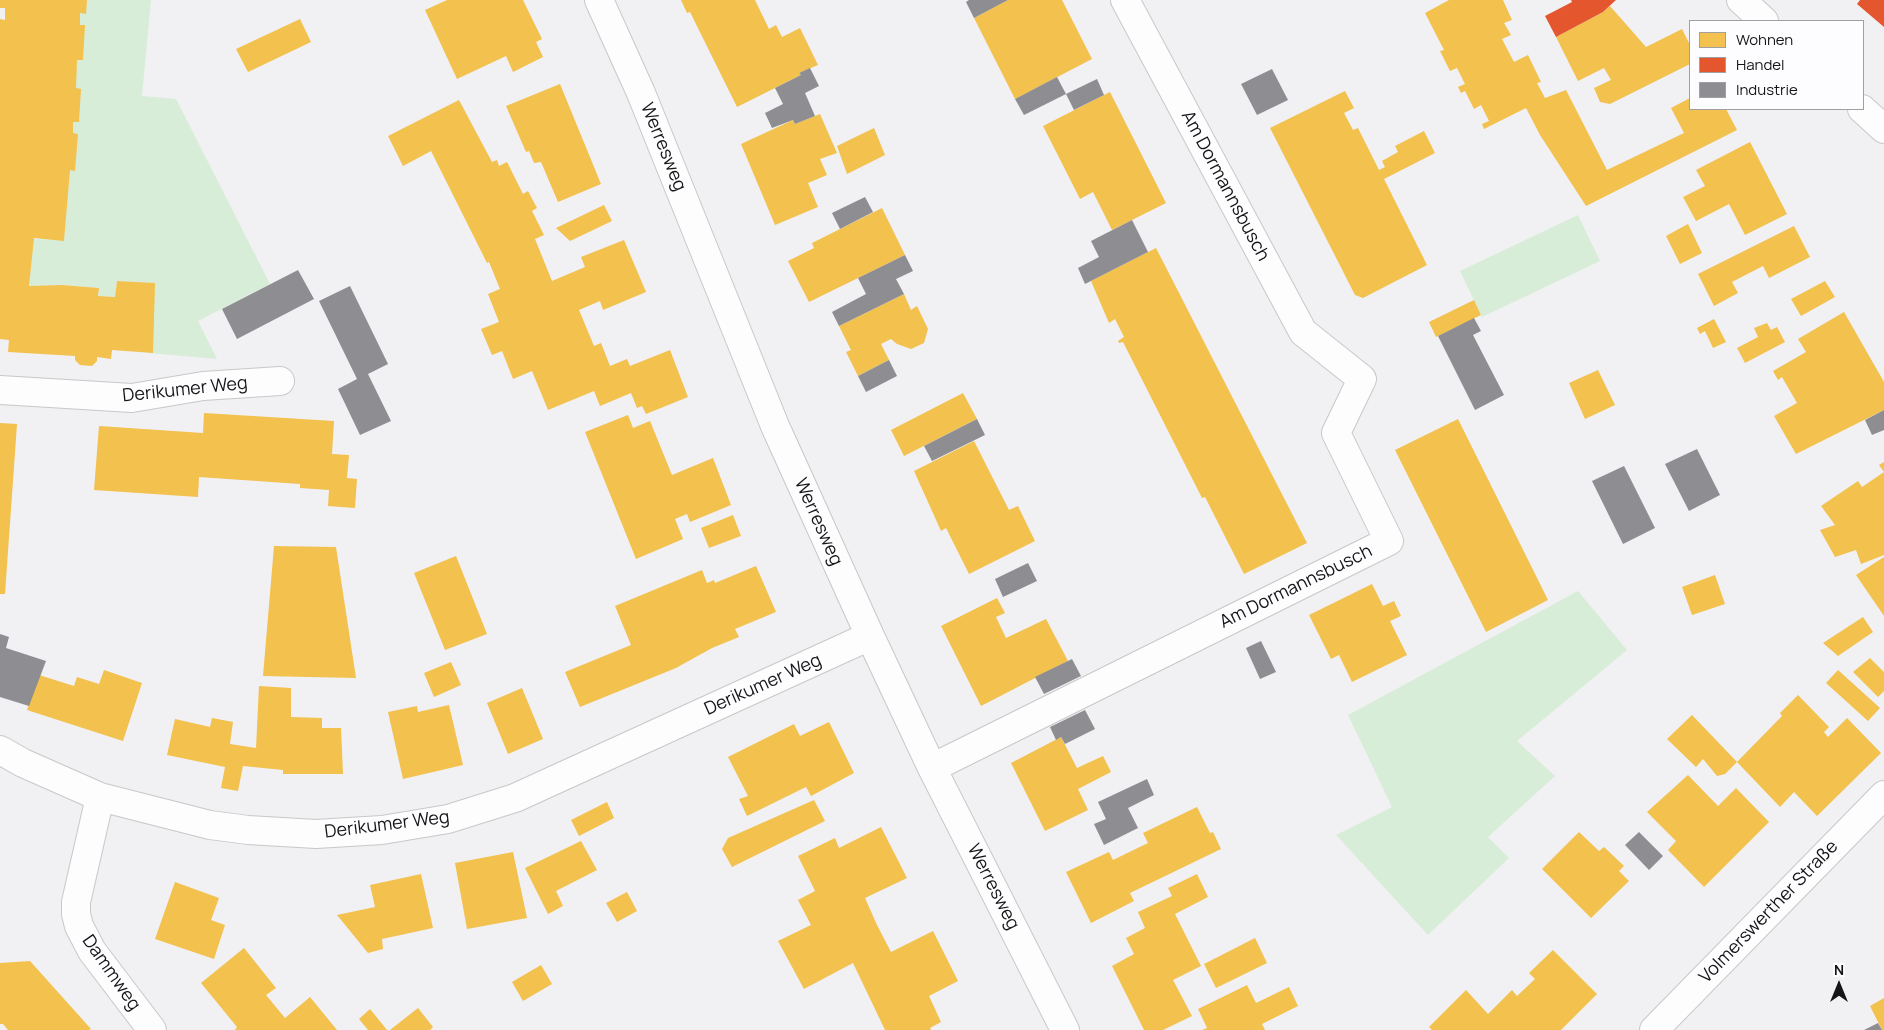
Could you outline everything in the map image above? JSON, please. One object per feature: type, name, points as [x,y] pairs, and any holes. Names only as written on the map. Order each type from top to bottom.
[{"type":"street","name":"Werresweg","points":[[599,0],[641,93],[775,426],[870,636],[932,768],[1066,1030]]},
{"type":"street","name":"Am Dormannsbusch","points":[[932,768],[1389,541],[1336,433],[1362,379],[1303,332],[1125,0]]},
{"type":"street","points":[[1741,0],[1763,20]]},
{"type":"street","points":[[1863,110],[1884,128]]},
{"type":"street","name":"Derikumer Weg","points":[[0,390],[132,398],[203,386],[280,381]]},
{"type":"street","name":"Derikumer Weg","points":[[0,750],[23,763],[100,797],[210,825],[282,833],[348,833],[415,825],[448,819],[515,798],[870,636]]},
{"type":"street","name":"Volmerswerther Straße","points":[[1654,1030],[1884,794]]},
{"type":"street","name":"Dammweg","points":[[100,797],[76,902],[76,914],[79,926],[92,951],[152,1030]]},
{"type":"green space","points":[[81,0],[151,0],[142,96],[176,99],[270,284],[198,321],[217,359],[149,353],[154,283],[117,281],[115,297],[98,296],[99,288],[63,285],[29,286],[32,239],[64,240]]},
{"type":"green space","points":[[1578,215],[1600,261],[1482,317],[1460,271]]},
{"type":"green space","points":[[1578,591],[1627,650],[1517,741],[1555,776],[1488,837],[1509,858],[1428,935],[1336,835],[1392,807],[1348,715]]},
{"type":"building: Wohnen","points":[[0,0],[87,0],[86,14],[80,13],[80,25],[85,25],[83,60],[77,60],[76,88],[81,89],[79,122],[73,122],[73,133],[78,134],[75,171],[70,170],[64,241],[34,238],[29,286],[62,285],[99,288],[98,296],[115,297],[117,281],[155,283],[153,353],[112,350],[111,359],[97,357],[97,361],[92,366],[80,365],[75,360],[75,356],[8,352],[9,340],[0,339],[0,19],[5,20],[5,8],[0,8]]},
{"type":"building: Wohnen","points":[[447,0],[523,0],[542,39],[536,42],[543,57],[513,72],[506,56],[457,79],[425,10]]},
{"type":"building: Wohnen","points":[[681,0],[755,0],[769,29],[776,25],[782,37],[800,28],[818,65],[799,73],[801,75],[737,107],[690,12],[687,13]]},
{"type":"building: Wohnen","points":[[1008,0],[1062,0],[1092,59],[1015,99],[974,18]]},
{"type":"building: Wohnen","points":[[1449,0],[1503,0],[1512,20],[1504,23],[1511,35],[1502,39],[1514,62],[1528,55],[1541,82],[1537,83],[1545,98],[1566,90],[1607,170],[1684,133],[1671,108],[1689,99],[1689,110],[1727,110],[1737,130],[1586,206],[1540,135],[1526,108],[1484,129],[1482,124],[1489,121],[1481,105],[1474,109],[1465,91],[1461,93],[1458,87],[1465,84],[1457,68],[1450,71],[1440,51],[1444,50],[1425,13]]},
{"type":"building: Wohnen","points":[[1610,6],[1646,47],[1682,29],[1689,43],[1689,64],[1610,104],[1600,102],[1594,88],[1611,80],[1604,68],[1578,81],[1556,37],[1603,12]]},
{"type":"building: Wohnen","points":[[300,19],[311,42],[248,72],[236,49]]},
{"type":"building: Wohnen","points":[[560,84],[601,184],[558,202],[541,162],[534,163],[529,151],[526,152],[506,106]]},
{"type":"building: Wohnen","points":[[1345,91],[1354,108],[1344,113],[1353,130],[1358,128],[1379,170],[1385,167],[1382,161],[1398,152],[1395,146],[1424,131],[1435,153],[1384,179],[1427,265],[1363,298],[1355,295],[1270,128]]},
{"type":"building: Wohnen","points":[[1110,92],[1166,203],[1112,230],[1093,192],[1080,199],[1043,126]]},
{"type":"building: Wohnen","points":[[459,100],[492,162],[497,160],[499,166],[507,162],[523,194],[528,191],[537,208],[532,211],[544,235],[535,239],[552,281],[585,267],[581,257],[624,240],[646,292],[603,310],[600,301],[579,310],[594,346],[601,343],[610,366],[627,359],[630,366],[670,350],[688,397],[646,414],[642,406],[637,408],[631,393],[600,406],[594,391],[548,410],[532,371],[513,379],[502,351],[492,355],[481,329],[499,322],[488,294],[500,289],[489,262],[487,263],[431,151],[403,166],[388,136]]},
{"type":"building: Wohnen","points":[[820,114],[837,153],[820,159],[827,175],[808,183],[818,207],[775,225],[741,144],[793,120],[795,124]]},
{"type":"building: Wohnen","points":[[874,128],[885,155],[847,174],[837,146]]},
{"type":"building: Wohnen","points":[[1750,142],[1787,214],[1745,235],[1729,204],[1696,221],[1683,197],[1705,186],[1696,170]]},
{"type":"building: Wohnen","points":[[604,205],[612,221],[570,241],[556,228]]},
{"type":"building: Wohnen","points":[[882,208],[905,255],[809,302],[788,261],[814,248],[812,243]]},
{"type":"building: Wohnen","points":[[1688,224],[1702,253],[1680,264],[1666,236]]},
{"type":"building: Wohnen","points":[[1794,226],[1810,257],[1769,278],[1763,266],[1732,282],[1738,293],[1714,306],[1698,274]]},
{"type":"building: Wohnen","points":[[1156,248],[1307,543],[1244,574],[1205,497],[1202,498],[1123,342],[1119,343],[1118,341],[1124,337],[1115,319],[1109,323],[1091,281]]},
{"type":"building: Wohnen","points":[[1825,281],[1835,297],[1801,316],[1791,299]]},
{"type":"building: Wohnen","points":[[904,294],[911,310],[917,306],[928,329],[924,343],[911,349],[897,344],[891,339],[881,344],[889,360],[858,376],[846,352],[851,350],[839,326]]},
{"type":"building: Wohnen","points":[[1474,300],[1481,315],[1436,337],[1429,322]]},
{"type":"building: Wohnen","points":[[1844,312],[1884,382],[1884,410],[1796,454],[1774,416],[1797,403],[1782,377],[1778,380],[1773,371],[1806,352],[1798,339]]},
{"type":"building: Wohnen","points":[[1714,319],[1726,342],[1713,348],[1705,331],[1700,334],[1697,328]]},
{"type":"building: Wohnen","points":[[1767,323],[1771,330],[1777,327],[1785,342],[1745,363],[1737,348],[1758,337],[1754,328]]},
{"type":"building: Wohnen","points":[[1598,370],[1615,405],[1585,419],[1569,383]]},
{"type":"building: Wohnen","points":[[963,393],[977,419],[904,456],[891,430]]},
{"type":"building: Wohnen","points":[[204,413],[334,421],[332,454],[349,455],[347,478],[357,479],[355,508],[328,506],[329,490],[300,488],[300,484],[199,477],[198,497],[94,490],[99,426],[203,433]]},
{"type":"building: Wohnen","points":[[628,415],[633,428],[650,421],[672,475],[713,458],[731,505],[690,522],[687,514],[675,519],[683,539],[636,559],[585,432]]},
{"type":"building: Wohnen","points":[[1458,419],[1548,600],[1486,632],[1395,450]]},
{"type":"building: Wohnen","points":[[0,423],[17,424],[5,594],[0,594]]},
{"type":"building: Wohnen","points":[[974,441],[1009,510],[1018,506],[1035,541],[969,574],[946,528],[941,531],[914,471]]},
{"type":"building: Wohnen","points":[[1884,462],[1884,472],[1879,465]]},
{"type":"building: Wohnen","points":[[1884,472],[1884,555],[1861,564],[1856,550],[1835,557],[1820,530],[1835,525],[1821,506],[1858,481],[1862,487]]},
{"type":"building: Wohnen","points":[[733,515],[741,536],[709,548],[701,528]]},
{"type":"building: Wohnen","points":[[274,546],[336,547],[356,678],[263,676]]},
{"type":"building: Wohnen","points":[[456,556],[487,634],[445,650],[414,573]]},
{"type":"building: Wohnen","points":[[1884,557],[1884,616],[1856,575]]},
{"type":"building: Wohnen","points":[[756,566],[776,612],[735,629],[739,637],[712,648],[676,668],[580,707],[565,672],[631,645],[615,606],[702,570],[707,583],[714,580],[715,583]]},
{"type":"building: Wohnen","points":[[1715,575],[1725,604],[1692,615],[1682,587]]},
{"type":"building: Wohnen","points":[[1372,584],[1383,606],[1394,601],[1401,616],[1390,621],[1407,655],[1352,682],[1339,655],[1331,659],[1309,615]]},
{"type":"building: Wohnen","points":[[997,598],[1005,613],[996,617],[1006,638],[1046,619],[1068,661],[981,706],[941,626]]},
{"type":"building: Wohnen","points":[[1863,617],[1873,632],[1838,656],[1823,643]]},
{"type":"building: Wohnen","points":[[1870,658],[1884,672],[1884,691],[1878,697],[1853,672]]},
{"type":"building: Wohnen","points":[[451,662],[461,685],[434,697],[424,673]]},
{"type":"building: Wohnen","points":[[104,670],[142,683],[123,741],[27,710],[39,675],[74,686],[77,677],[99,684]]},
{"type":"building: Wohnen","points":[[1838,670],[1880,708],[1868,721],[1826,683]]},
{"type":"building: Wohnen","points":[[259,686],[291,688],[291,717],[322,718],[322,728],[341,728],[343,774],[283,774],[283,770],[243,766],[238,791],[221,788],[225,767],[167,755],[175,719],[210,727],[212,718],[233,722],[230,744],[256,748]]},
{"type":"building: Wohnen","points":[[522,688],[543,739],[508,754],[487,703]]},
{"type":"building: Wohnen","points":[[1798,695],[1829,727],[1824,732],[1828,737],[1847,718],[1881,753],[1817,816],[1794,792],[1780,807],[1737,762],[1782,716],[1780,713]]},
{"type":"building: Wohnen","points":[[449,705],[463,765],[403,779],[388,712],[417,706],[418,712]]},
{"type":"building: Wohnen","points":[[1692,715],[1737,762],[1725,774],[1717,776],[1703,759],[1696,767],[1667,739]]},
{"type":"building: Wohnen","points":[[829,722],[854,773],[811,796],[806,787],[747,816],[739,799],[748,796],[728,757],[794,724],[800,736]]},
{"type":"building: Wohnen","points":[[1061,737],[1077,768],[1103,756],[1111,772],[1078,789],[1088,810],[1045,831],[1011,763]]},
{"type":"building: Wohnen","points":[[1688,775],[1718,806],[1736,788],[1769,822],[1704,887],[1668,850],[1676,841],[1647,812]]},
{"type":"building: Wohnen","points":[[814,800],[825,821],[732,867],[722,849],[728,838]]},
{"type":"building: Wohnen","points":[[607,802],[614,818],[579,836],[571,820]]},
{"type":"building: Wohnen","points":[[1197,807],[1210,833],[1213,832],[1221,849],[1130,893],[1134,901],[1091,923],[1066,872],[1109,852],[1113,860],[1148,843],[1143,833]]},
{"type":"building: Wohnen","points":[[881,827],[907,878],[865,898],[877,925],[891,952],[933,931],[958,981],[929,996],[941,1022],[930,1028],[931,1030],[885,1030],[853,963],[804,989],[778,941],[811,925],[798,900],[815,891],[798,856],[835,838],[839,848]]},
{"type":"building: Wohnen","points":[[1579,832],[1599,851],[1604,847],[1624,866],[1619,871],[1629,881],[1591,918],[1542,869]]},
{"type":"building: Wohnen","points":[[581,841],[597,870],[556,891],[563,906],[548,914],[525,868]]},
{"type":"building: Wohnen","points":[[513,852],[527,918],[467,929],[455,863]]},
{"type":"building: Wohnen","points":[[421,874],[433,928],[382,939],[383,949],[368,953],[337,915],[375,907],[370,885]]},
{"type":"building: Wohnen","points":[[1197,874],[1208,897],[1175,914],[1201,966],[1173,980],[1192,1016],[1163,1030],[1144,1030],[1112,966],[1134,954],[1126,938],[1145,928],[1138,912],[1172,896],[1168,888]]},
{"type":"building: Wohnen","points":[[175,882],[219,898],[211,920],[225,925],[214,959],[155,939]]},
{"type":"building: Wohnen","points":[[627,892],[637,911],[617,922],[606,903]]},
{"type":"building: Wohnen","points":[[1255,938],[1267,963],[1216,988],[1204,964]]},
{"type":"building: Wohnen","points":[[244,948],[276,988],[266,995],[285,1018],[310,997],[337,1030],[235,1030],[237,1027],[201,983]]},
{"type":"building: Wohnen","points":[[1553,950],[1597,994],[1561,1030],[1432,1030],[1429,1027],[1466,990],[1488,1014],[1512,990],[1517,996],[1535,979],[1529,973]]},
{"type":"building: Wohnen","points":[[30,961],[91,1029],[8,1030],[3,1024],[0,1024],[0,963]]},
{"type":"building: Wohnen","points":[[541,965],[552,984],[523,1001],[512,982]]},
{"type":"building: Wohnen","points":[[1247,985],[1256,1003],[1289,987],[1298,1006],[1262,1024],[1265,1030],[1202,1030],[1207,1028],[1198,1009]]},
{"type":"building: Wohnen","points":[[1884,998],[1884,1030],[1882,1030],[1870,1006]]},
{"type":"building: Wohnen","points":[[418,1008],[433,1027],[430,1030],[390,1030]]},
{"type":"building: Wohnen","points":[[370,1009],[387,1030],[368,1030],[359,1019]]},
{"type":"building: Handel","points":[[1571,0],[1616,0],[1603,12],[1556,37],[1545,16],[1572,2]]},
{"type":"building: Handel","points":[[1860,0],[1884,0],[1884,27],[1857,4]]},
{"type":"building: Industrie","points":[[969,0],[1008,0],[974,18],[966,2]]},
{"type":"building: Industrie","points":[[810,68],[819,86],[805,93],[815,116],[795,124],[793,120],[772,128],[765,113],[783,104],[775,88],[801,75],[799,73]]},
{"type":"building: Industrie","points":[[1272,69],[1288,100],[1257,115],[1241,84]]},
{"type":"building: Industrie","points":[[1057,77],[1066,94],[1024,115],[1015,99]]},
{"type":"building: Industrie","points":[[1097,79],[1104,95],[1074,110],[1066,94]]},
{"type":"building: Industrie","points":[[865,197],[873,212],[840,229],[832,213]]},
{"type":"building: Industrie","points":[[1132,220],[1148,252],[1085,284],[1078,268],[1099,257],[1091,241]]},
{"type":"building: Industrie","points":[[905,255],[913,271],[896,279],[904,294],[839,326],[832,312],[866,294],[858,278]]},
{"type":"building: Industrie","points":[[298,270],[314,299],[237,339],[222,309]]},
{"type":"building: Industrie","points":[[350,286],[388,364],[368,374],[391,421],[360,435],[338,389],[357,379],[319,301]]},
{"type":"building: Industrie","points":[[1474,318],[1481,331],[1473,335],[1504,395],[1475,410],[1438,336]]},
{"type":"building: Industrie","points":[[889,360],[897,376],[866,392],[858,376]]},
{"type":"building: Industrie","points":[[1884,410],[1884,430],[1872,435],[1865,420]]},
{"type":"building: Industrie","points":[[977,419],[985,435],[932,461],[924,446]]},
{"type":"building: Industrie","points":[[1697,449],[1720,495],[1689,511],[1665,464]]},
{"type":"building: Industrie","points":[[1624,466],[1655,528],[1623,544],[1592,481]]},
{"type":"building: Industrie","points":[[1028,563],[1037,581],[1003,597],[995,579]]},
{"type":"building: Industrie","points":[[0,634],[9,637],[6,648],[46,661],[29,706],[0,697]]},
{"type":"building: Industrie","points":[[1261,641],[1276,672],[1260,679],[1246,648]]},
{"type":"building: Industrie","points":[[1072,659],[1081,676],[1044,694],[1035,677]]},
{"type":"building: Industrie","points":[[1085,710],[1095,729],[1065,744],[1061,737],[1056,740],[1050,727]]},
{"type":"building: Industrie","points":[[1147,779],[1154,795],[1128,808],[1138,828],[1104,845],[1094,824],[1106,819],[1098,802]]},
{"type":"building: Industrie","points":[[1639,832],[1663,856],[1649,870],[1625,845]]},
{"type":"building: Industrie","points":[[1878,1023],[1882,1030],[1864,1030]]}]
